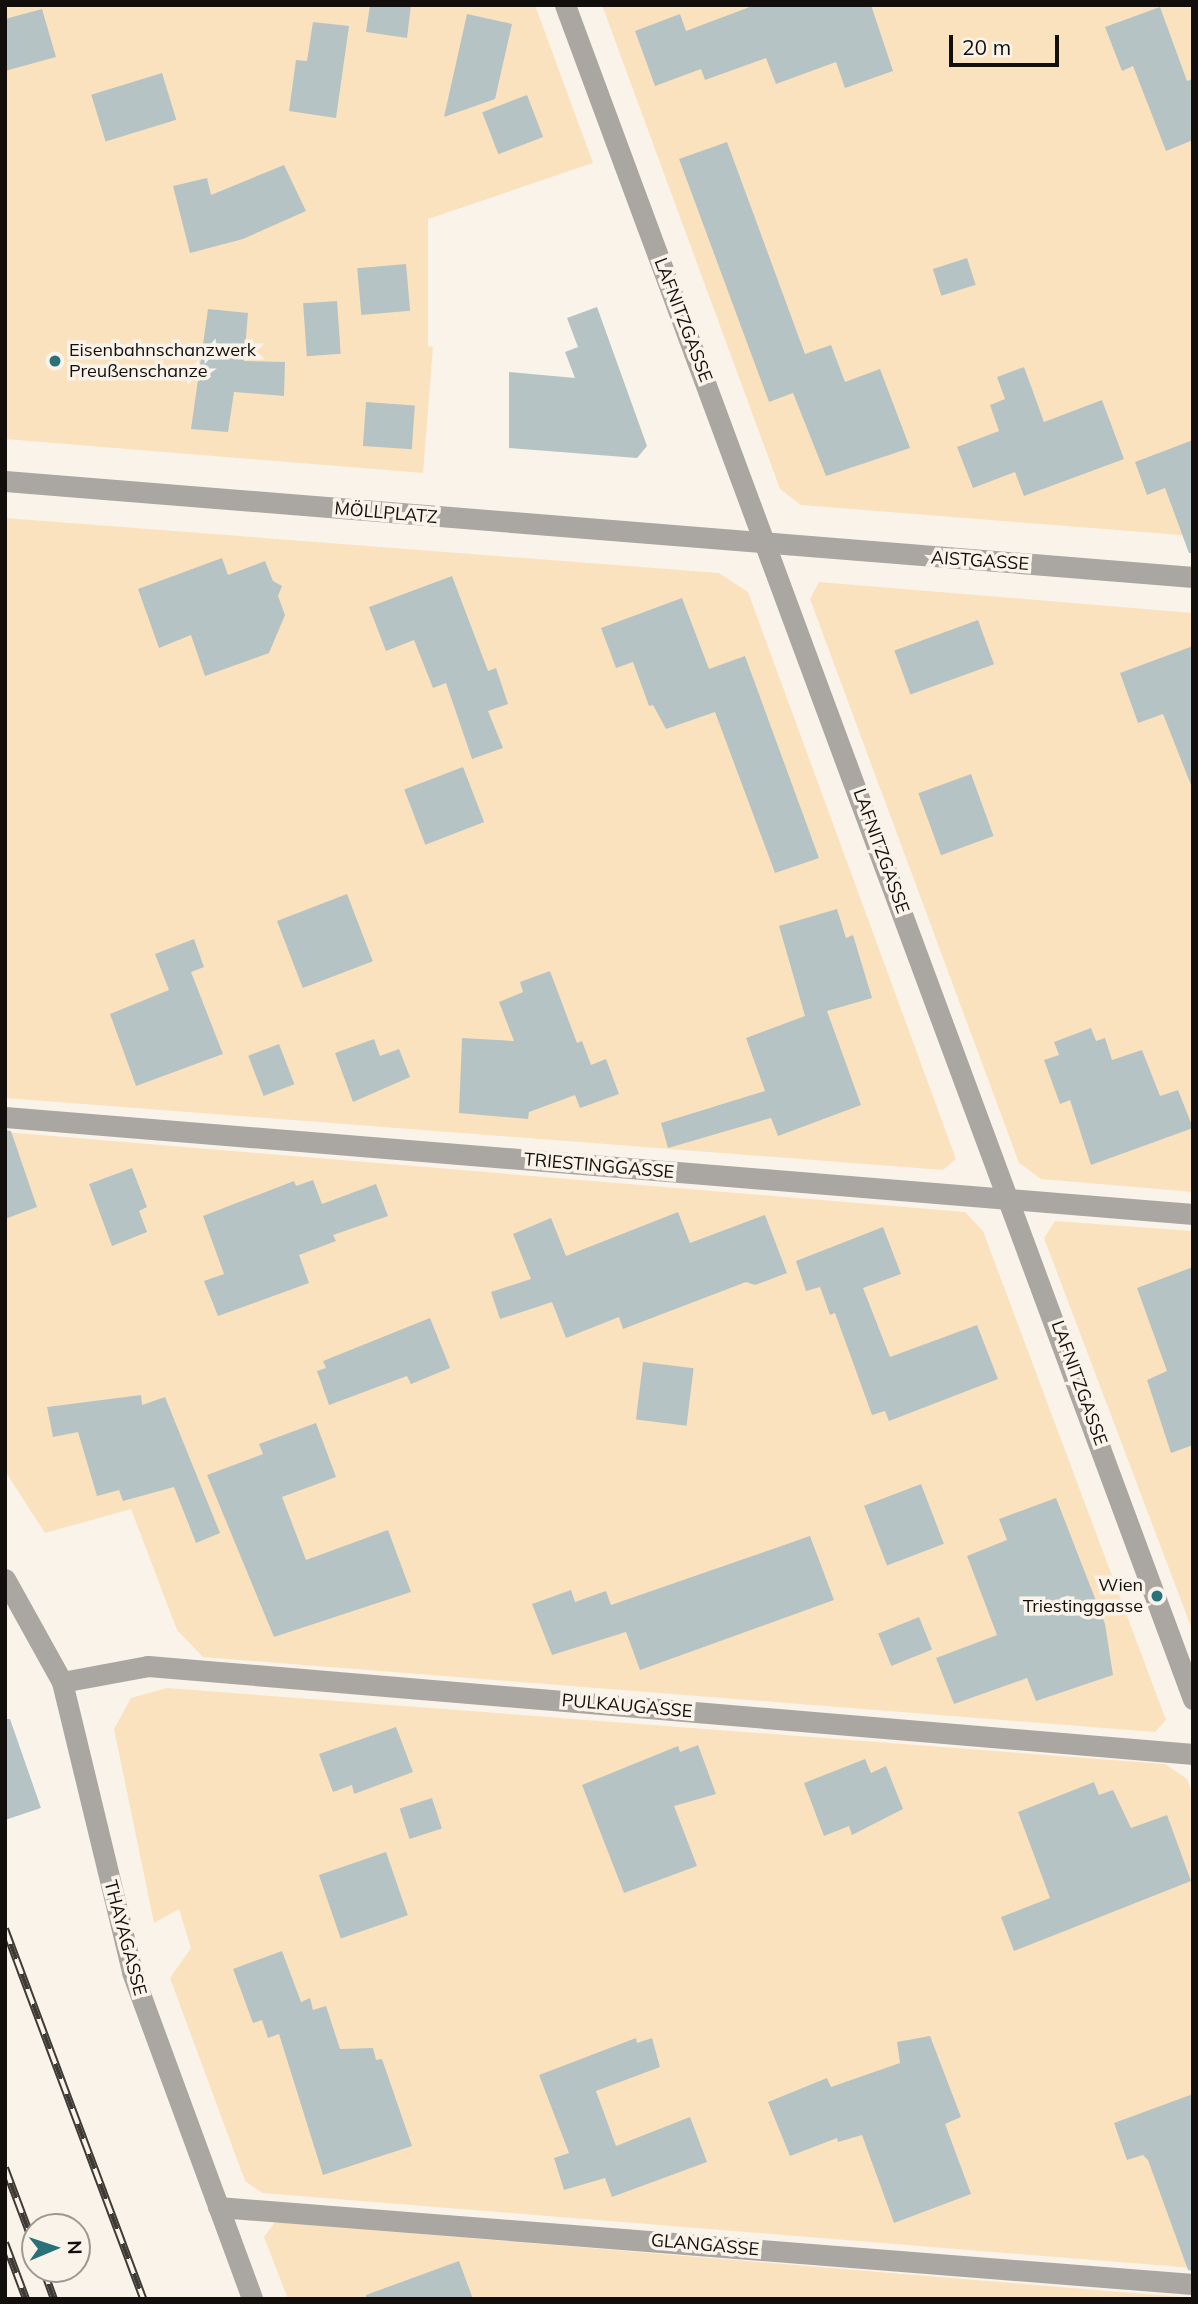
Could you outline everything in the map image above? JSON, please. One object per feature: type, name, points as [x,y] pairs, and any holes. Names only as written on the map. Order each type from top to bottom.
[{"type":"street","name":"LAFNITZGASSE","points":[[565,5],[1011,1199],[1193,1699]]},
{"type":"street","name":"MÖLLPLATZ","points":[[5,481],[767,545]]},
{"type":"street","name":"AISTGASSE","points":[[767,545],[1193,577]]},
{"type":"street","name":"TRIESTINGGASSE","points":[[5,1117],[1193,1214]]},
{"type":"street","name":"THAYAGASSE","points":[[5,1579],[62,1682],[132,1972],[252,2299]]},
{"type":"street","name":"PULKAUGASSE","points":[[62,1682],[148,1666],[1193,1754]]},
{"type":"street","name":"GLANGASSE","points":[[218,2207],[1193,2284]]},
{"type":"shaded area","points":[[5,5],[535,5],[593,163],[428,219],[428,346],[433,347],[423,473],[5,439]]},
{"type":"shaded area","points":[[602,5],[1193,5],[1193,536],[801,505],[780,489]]},
{"type":"shaded area","points":[[5,518],[719,573],[748,592],[956,1159],[943,1170],[5,1098]]},
{"type":"shaded area","points":[[819,582],[1193,613],[1193,1192],[1041,1179],[1019,1163],[810,599]]},
{"type":"shaded area","points":[[5,1132],[965,1212],[983,1231],[1166,1720],[1155,1732],[203,1657],[177,1630],[131,1509],[45,1533],[5,1471]]},
{"type":"shaded area","points":[[1055,1221],[1193,1231],[1193,1632],[1044,1238]]},
{"type":"shaded area","points":[[167,1688],[1165,1764],[1187,1779],[1193,1796],[1193,2268],[262,2193],[245,2181],[170,1978],[191,1948],[179,1909],[154,1923],[114,1729],[131,1698]]},
{"type":"shaded area","points":[[275,2222],[1193,2299],[288,2299],[264,2237]]},
{"type":"building","points":[[370,5],[411,5],[407,38],[366,32]]},
{"type":"building","points":[[755,5],[871,5],[893,71],[845,88],[836,62],[776,84],[766,58],[705,80],[701,69],[655,86],[635,31],[680,14],[686,31]]},
{"type":"building","points":[[1160,7],[1187,81],[1193,79],[1193,140],[1166,151],[1133,66],[1122,71],[1105,27]]},
{"type":"building","points":[[42,9],[56,57],[5,71],[5,19]]},
{"type":"building","points":[[467,14],[512,24],[495,99],[444,117]]},
{"type":"building","points":[[313,22],[349,26],[336,118],[289,111],[296,60],[307,61]]},
{"type":"building","points":[[162,73],[176,120],[106,141],[91,95]]},
{"type":"building","points":[[527,95],[543,137],[498,154],[482,112]]},
{"type":"building","points":[[727,142],[805,354],[831,345],[845,382],[880,369],[910,448],[826,476],[793,393],[769,402],[679,159]]},
{"type":"building","points":[[284,165],[306,211],[243,239],[190,253],[173,186],[207,178],[211,195]]},
{"type":"building","points":[[967,258],[976,285],[941,296],[933,269]]},
{"type":"building","points":[[406,264],[410,311],[361,315],[357,268]]},
{"type":"building","points":[[337,301],[341,354],[307,356],[303,303]]},
{"type":"building","points":[[597,307],[647,446],[637,458],[509,448],[509,372],[575,378],[565,352],[578,347],[567,318]]},
{"type":"building","points":[[208,309],[248,313],[244,361],[285,362],[284,396],[234,392],[228,432],[191,429]]},
{"type":"building","points":[[1024,367],[1044,422],[1102,400],[1124,459],[1024,496],[1015,472],[973,488],[957,447],[999,431],[990,405],[1005,399],[997,377]]},
{"type":"building","points":[[366,402],[415,405],[412,449],[363,446]]},
{"type":"building","points":[[1193,440],[1193,553],[1189,553],[1165,488],[1147,495],[1135,462]]},
{"type":"building","points":[[222,558],[228,575],[265,561],[273,581],[282,586],[278,596],[285,615],[269,653],[205,676],[191,635],[159,648],[138,589]]},
{"type":"building","points":[[452,576],[488,671],[496,668],[508,704],[488,711],[503,748],[472,759],[446,683],[433,688],[414,640],[386,651],[369,607]]},
{"type":"building","points":[[682,598],[709,669],[745,656],[819,858],[775,873],[715,712],[666,729],[653,705],[649,706],[633,662],[616,668],[601,628]]},
{"type":"building","points":[[978,620],[994,664],[910,695],[894,650]]},
{"type":"building","points":[[1193,646],[1191,785],[1163,714],[1138,723],[1120,673]]},
{"type":"building","points":[[463,767],[484,822],[425,845],[404,790]]},
{"type":"building","points":[[971,774],[994,836],[941,855],[918,793]]},
{"type":"building","points":[[347,894],[373,961],[303,988],[277,921]]},
{"type":"building","points":[[837,909],[846,938],[853,935],[872,998],[827,1011],[861,1105],[778,1136],[771,1118],[668,1148],[661,1123],[765,1091],[746,1038],[805,1016],[779,926]]},
{"type":"building","points":[[194,939],[204,967],[191,972],[223,1054],[136,1086],[110,1014],[169,990],[155,954]]},
{"type":"building","points":[[550,971],[577,1043],[582,1041],[591,1065],[606,1059],[619,1094],[580,1108],[575,1095],[529,1112],[528,1119],[459,1113],[462,1038],[514,1041],[499,1002],[523,992],[520,982]]},
{"type":"building","points":[[1091,1028],[1096,1041],[1105,1038],[1112,1060],[1142,1050],[1160,1096],[1178,1090],[1193,1128],[1091,1165],[1070,1100],[1060,1104],[1044,1060],[1059,1055],[1054,1042]]},
{"type":"building","points":[[374,1039],[380,1056],[399,1049],[410,1077],[353,1102],[335,1053]]},
{"type":"building","points":[[279,1044],[294,1084],[264,1096],[248,1056]]},
{"type":"building","points":[[5,1130],[11,1131],[37,1207],[5,1219]]},
{"type":"building","points":[[132,1168],[147,1207],[139,1211],[147,1232],[112,1246],[89,1184]]},
{"type":"building","points":[[313,1180],[322,1204],[376,1184],[388,1216],[333,1235],[336,1241],[299,1255],[309,1283],[218,1316],[204,1281],[224,1274],[203,1216],[294,1181],[296,1186]]},
{"type":"building","points":[[678,1212],[690,1243],[765,1215],[787,1273],[755,1285],[746,1282],[623,1329],[619,1317],[566,1338],[552,1302],[500,1319],[491,1292],[531,1279],[513,1234],[551,1218],[566,1256]]},
{"type":"building","points":[[883,1227],[901,1274],[863,1288],[890,1357],[977,1325],[998,1379],[889,1421],[885,1411],[872,1415],[835,1313],[830,1315],[820,1287],[806,1291],[796,1261]]},
{"type":"building","points":[[1193,1267],[1193,1445],[1171,1453],[1147,1380],[1167,1371],[1137,1288]]},
{"type":"building","points":[[430,1318],[450,1368],[411,1384],[407,1376],[329,1405],[317,1371],[326,1368],[323,1361]]},
{"type":"building","points":[[643,1362],[694,1368],[687,1426],[636,1420]]},
{"type":"building","points":[[141,1395],[142,1405],[165,1397],[220,1533],[196,1543],[174,1487],[123,1501],[119,1490],[97,1496],[78,1432],[53,1437],[47,1407]]},
{"type":"building","points":[[316,1423],[336,1477],[282,1497],[306,1560],[388,1530],[411,1592],[274,1637],[207,1475],[263,1454],[259,1444]]},
{"type":"building","points":[[921,1484],[944,1544],[887,1566],[864,1506]]},
{"type":"building","points":[[1056,1498],[1105,1624],[1113,1675],[1036,1701],[1027,1678],[954,1704],[936,1658],[997,1635],[967,1556],[1007,1540],[999,1519]]},
{"type":"building","points":[[810,1536],[834,1600],[640,1670],[626,1632],[552,1655],[532,1604],[571,1590],[575,1602],[606,1591],[611,1605]]},
{"type":"building","points":[[919,1617],[932,1649],[891,1666],[878,1633]]},
{"type":"building","points":[[5,1719],[10,1719],[41,1808],[5,1820]]},
{"type":"building","points":[[396,1727],[413,1772],[354,1794],[352,1785],[333,1792],[319,1754]]},
{"type":"building","points":[[698,1745],[716,1794],[674,1806],[697,1866],[624,1893],[582,1785],[678,1746],[680,1752]]},
{"type":"building","points":[[865,1759],[871,1773],[886,1766],[903,1809],[852,1835],[849,1826],[824,1836],[804,1783]]},
{"type":"building","points":[[1094,1782],[1099,1795],[1113,1790],[1131,1828],[1167,1815],[1191,1881],[1014,1951],[1001,1917],[1050,1898],[1018,1812]]},
{"type":"building","points":[[432,1798],[442,1828],[410,1839],[400,1809]]},
{"type":"building","points":[[386,1852],[408,1915],[341,1938],[319,1875]]},
{"type":"building","points":[[282,1951],[301,2002],[310,1998],[313,2010],[326,2006],[340,2049],[373,2048],[376,2060],[382,2059],[412,2146],[323,2175],[279,2034],[268,2038],[262,2020],[253,2023],[233,1969]]},
{"type":"building","points":[[930,2036],[961,2117],[945,2124],[971,2194],[894,2223],[862,2135],[838,2142],[837,2138],[790,2156],[768,2102],[827,2078],[831,2087],[900,2063],[897,2042]]},
{"type":"building","points":[[636,2038],[637,2043],[652,2038],[660,2067],[596,2091],[616,2146],[690,2117],[707,2162],[612,2197],[605,2178],[564,2190],[554,2158],[569,2153],[539,2075]]},
{"type":"building","points":[[1193,2094],[1193,2271],[1188,2270],[1148,2160],[1143,2155],[1127,2160],[1114,2123]]},
{"type":"building","points":[[459,2261],[473,2299],[366,2299],[366,2295]]},
{"type":"railway","points":[[5,1929],[143,2299]]},
{"type":"railway","points":[[5,2168],[22,2213]]},
{"type":"railway","points":[[5,2243],[26,2299]]},
{"type":"railway","points":[[48,2283],[54,2299]]},
{"type":"place","name":"Eisenbahnschanzwerk Preußenschanze","points":[[55,361]]},
{"type":"place","name":"Wien Triestinggasse","points":[[1157,1596]]}]
